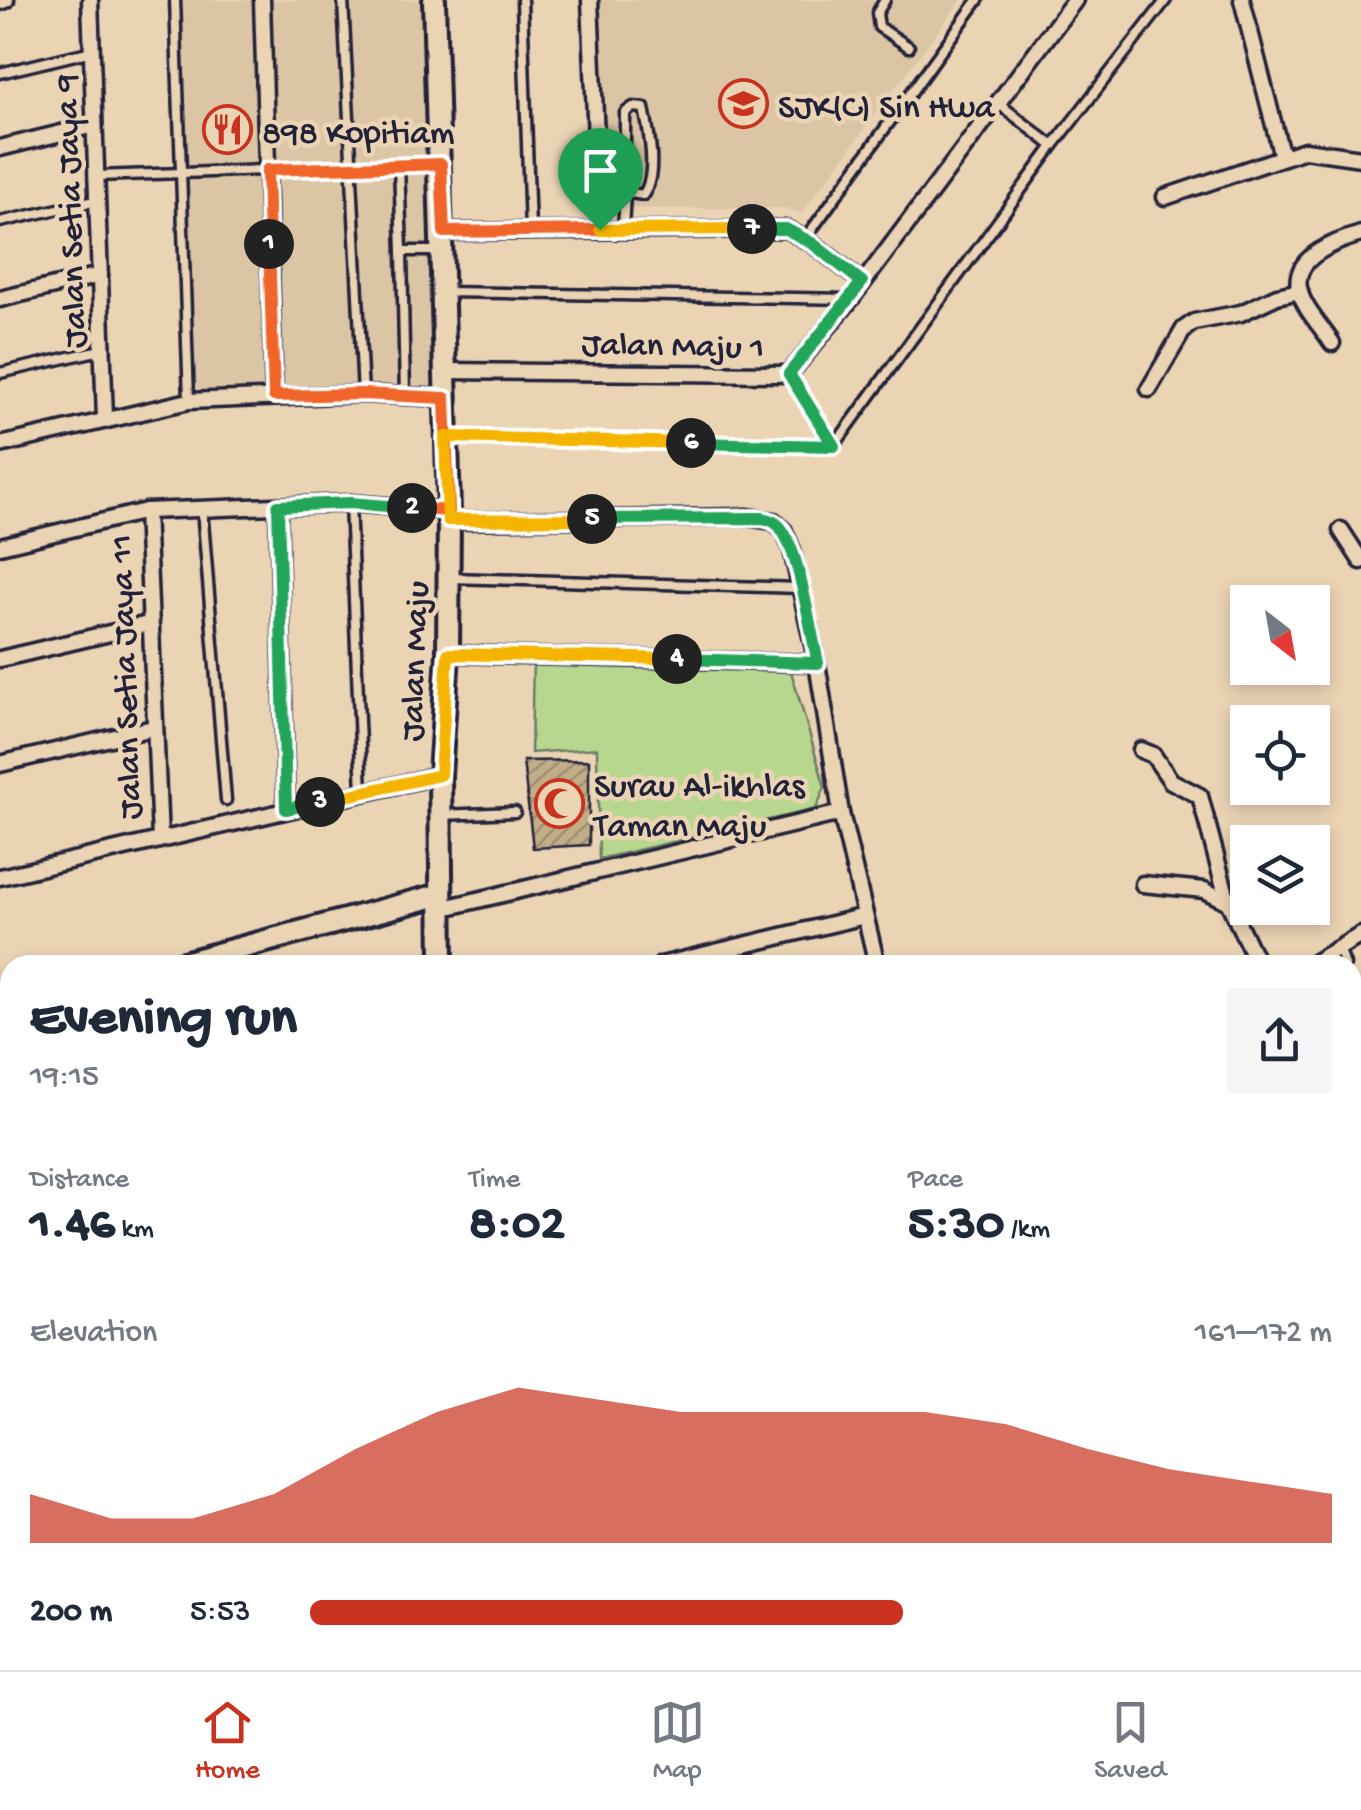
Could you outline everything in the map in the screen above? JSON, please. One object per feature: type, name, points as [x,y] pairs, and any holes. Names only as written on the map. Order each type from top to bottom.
[{"type":"street","name":"Jalan Setia Jaya 9","points":[[90,0],[105,419]]},
{"type":"street","points":[[262,0],[274,396]]},
{"type":"street","name":"Jalan Maju","points":[[434,0],[449,516],[448,654],[440,775],[442,955]]},
{"type":"street","points":[[590,0],[600,230]]},
{"type":"street","name":"Jalan Maju 1","points":[[445,370],[789,374],[851,299],[1075,0]]},
{"type":"street","points":[[1242,0],[1282,157]]},
{"type":"street","points":[[0,148],[94,125]]},
{"type":"street","points":[[1165,197],[1304,150],[1361,158]]},
{"type":"street","points":[[444,242],[530,231],[786,229],[862,282]]},
{"type":"street","points":[[1332,343],[1300,291],[1300,270],[1309,258],[1361,234]]},
{"type":"street","points":[[0,298],[100,275]]},
{"type":"street","points":[[1150,389],[1184,329],[1194,322],[1241,314],[1277,296],[1300,291]]},
{"type":"street","points":[[0,445],[189,401],[363,394],[445,398]]},
{"type":"street","points":[[0,546],[146,511],[350,503],[449,516],[748,517],[774,521],[784,531],[792,550],[818,663],[841,813],[875,955]]},
{"type":"street","points":[[278,506],[286,809]]},
{"type":"street","name":"Jalan Setia Jaya 11","points":[[146,511],[160,840]]},
{"type":"street","points":[[1342,530],[1361,561]]},
{"type":"street","points":[[0,659],[148,624]]},
{"type":"street","points":[[448,654],[818,663]]},
{"type":"street","points":[[0,764],[153,728]]},
{"type":"street","points":[[1141,750],[1152,755],[1171,781],[1200,796],[1228,902],[1253,955]]},
{"type":"street","points":[[0,877],[440,775]]},
{"type":"street","points":[[219,955],[841,813]]},
{"type":"street","points":[[1143,884],[1204,890],[1228,902]]},
{"type":"street","points":[[704,955],[866,916]]},
{"type":"street","points":[[1328,955],[1361,935]]},
{"type":"lane","points":[[175,0],[189,401]]},
{"type":"lane","points":[[343,0],[363,394]]},
{"type":"lane","points":[[522,0],[530,231]]},
{"type":"lane","points":[[885,0],[877,13],[879,27],[909,47]]},
{"type":"lane","points":[[805,239],[978,0]]},
{"type":"lane","points":[[834,446],[1053,146],[1166,0]]},
{"type":"lane","points":[[0,73],[92,51]]},
{"type":"lane","points":[[998,103],[1053,146]]},
{"type":"lane","points":[[623,230],[625,113],[633,107],[644,108],[648,191],[643,195],[626,192]]},
{"type":"lane","points":[[97,176],[441,164]]},
{"type":"lane","points":[[399,165],[406,396]]},
{"type":"lane","points":[[0,222],[99,200]]},
{"type":"lane","points":[[402,251],[444,242]]},
{"type":"lane","points":[[443,292],[851,299]]},
{"type":"lane","points":[[0,374],[105,349]]},
{"type":"lane","points":[[789,374],[834,446]]},
{"type":"lane","points":[[445,437],[834,446]]},
{"type":"lane","points":[[350,503],[362,793]]},
{"type":"lane","points":[[202,509],[226,800]]},
{"type":"lane","points":[[447,578],[800,588]]},
{"type":"lane","points":[[440,815],[514,812]]},
{"type":"lane","points":[[1339,949],[1341,955]]},
{"type":"shaded area","points":[[172,0],[425,0],[436,403],[359,399],[185,408]]},
{"type":"shaded area","name":"SJK(C) Sin Hwa","points":[[600,0],[961,0],[801,214],[786,208],[606,209]]},
{"type":"green space","points":[[533,661],[790,668],[825,787],[816,809],[599,859],[597,748],[531,753]]},
{"type":"building","name":"Surau Al-ikhlas Taman Maju","points":[[589,760],[589,845],[533,848],[523,761]]},
{"type":"place","name":"SJK(C) Sin Hwa","points":[[743,104]]},
{"type":"place","name":"898 Kopitiam","points":[[227,130]]},
{"type":"place","name":"Surau Al-ikhlas Taman Maju","points":[[559,803]]},
{"type":"route","points":[[600,230],[444,232],[441,164],[267,170],[274,396],[363,394],[445,398],[445,437],[449,511],[350,503],[278,506],[286,809],[440,775],[448,654],[818,663],[792,550],[784,531],[774,521],[748,517],[448,520],[449,511],[445,437],[834,446],[789,374],[862,282],[812,243],[786,229],[600,230]]}]
